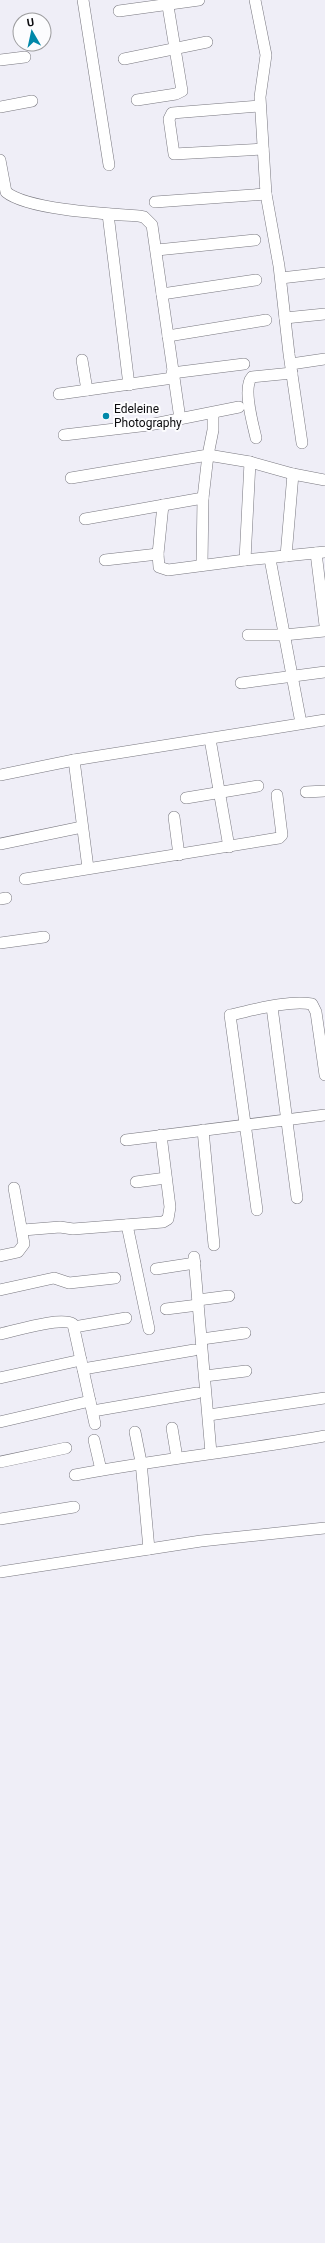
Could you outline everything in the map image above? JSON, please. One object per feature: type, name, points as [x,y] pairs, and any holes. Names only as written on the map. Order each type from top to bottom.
[{"type":"street","points":[[83,0],[109,165]]},
{"type":"street","points":[[119,11],[167,3],[199,0]]},
{"type":"street","points":[[255,0],[266,55],[260,106],[266,194],[281,278],[291,369],[302,443]]},
{"type":"street","points":[[137,100],[176,94],[182,91],[167,3]]},
{"type":"street","points":[[124,59],[207,42]]},
{"type":"street","points":[[0,60],[25,57]]},
{"type":"street","points":[[0,107],[32,101]]},
{"type":"street","points":[[260,106],[172,113],[169,119],[174,154],[263,149]]},
{"type":"street","points":[[0,160],[5,188],[12,197],[19,200],[82,212],[139,216],[149,220],[152,225],[157,250],[180,420]]},
{"type":"street","points":[[155,202],[266,194]]},
{"type":"street","points":[[108,214],[129,384]]},
{"type":"street","points":[[157,250],[255,240]]},
{"type":"street","points":[[281,278],[325,273]]},
{"type":"street","points":[[162,294],[256,280]]},
{"type":"street","points":[[285,318],[325,314]]},
{"type":"street","points":[[168,336],[266,320]]},
{"type":"street","points":[[256,438],[249,405],[249,381],[252,377],[291,369],[325,359]]},
{"type":"street","points":[[82,360],[87,390]]},
{"type":"street","points":[[59,394],[129,384],[244,364]]},
{"type":"street","points":[[64,434],[180,420],[239,407]]},
{"type":"street","points":[[202,565],[203,498],[208,455],[213,430],[213,415],[211,413]]},
{"type":"street","points":[[71,478],[208,455],[250,462],[293,474],[325,480]]},
{"type":"street","points":[[245,560],[250,462]]},
{"type":"street","points":[[286,556],[293,474]]},
{"type":"street","points":[[85,519],[203,498]]},
{"type":"street","points":[[162,505],[158,554],[159,567],[168,570],[245,560],[270,559],[320,553],[325,625]]},
{"type":"street","points":[[105,560],[158,554]]},
{"type":"street","points":[[270,559],[301,723]]},
{"type":"street","points":[[248,635],[284,635],[325,631]]},
{"type":"street","points":[[241,683],[325,672]]},
{"type":"street","points":[[0,775],[74,760],[325,720]]},
{"type":"street","points":[[210,739],[230,847]]},
{"type":"street","points":[[74,760],[88,868]]},
{"type":"street","points":[[186,798],[258,786]]},
{"type":"street","points":[[306,792],[325,791]]},
{"type":"street","points":[[25,879],[279,838],[282,835],[277,795]]},
{"type":"street","points":[[174,817],[179,855]]},
{"type":"street","points":[[0,844],[82,828]]},
{"type":"street","points":[[0,943],[44,937]]},
{"type":"street","points":[[257,1210],[247,1124],[230,1015],[272,1007],[305,1003],[312,1004],[316,1012],[323,1040],[325,1075]]},
{"type":"street","points":[[272,1007],[288,1118],[297,1198]]},
{"type":"street","points":[[126,1140],[325,1114]]},
{"type":"street","points":[[203,1130],[214,1245]]},
{"type":"street","points":[[23,1230],[60,1227],[73,1229],[127,1225],[163,1222],[168,1219],[170,1207],[161,1135]]},
{"type":"street","points":[[136,1182],[166,1178]]},
{"type":"street","points":[[0,1256],[12,1254],[22,1249],[24,1244],[23,1230],[14,1188]]},
{"type":"street","points":[[127,1225],[149,1329]]},
{"type":"street","points":[[156,1269],[195,1260],[211,1453]]},
{"type":"street","points":[[0,1290],[54,1278],[69,1283],[115,1278]]},
{"type":"street","points":[[166,1309],[229,1296]]},
{"type":"street","points":[[74,1327],[126,1318]]},
{"type":"street","points":[[0,1334],[58,1321],[68,1321],[74,1327],[95,1424]]},
{"type":"street","points":[[202,1339],[245,1333]]},
{"type":"street","points":[[0,1378],[194,1350]]},
{"type":"street","points":[[205,1376],[246,1371]]},
{"type":"street","points":[[0,1422],[91,1406],[197,1393]]},
{"type":"street","points":[[209,1415],[325,1398]]},
{"type":"street","points":[[172,1428],[177,1458]]},
{"type":"street","points":[[135,1432],[141,1462],[149,1549]]},
{"type":"street","points":[[75,1475],[141,1462],[325,1436]]},
{"type":"street","points":[[94,1440],[101,1470]]},
{"type":"street","points":[[0,1462],[66,1448]]},
{"type":"street","points":[[0,1516],[0,1520],[74,1508]]},
{"type":"street","points":[[0,1572],[201,1541],[325,1528]]},
{"type":"place","name":"Edeleine Photography","points":[[106,416]]}]
